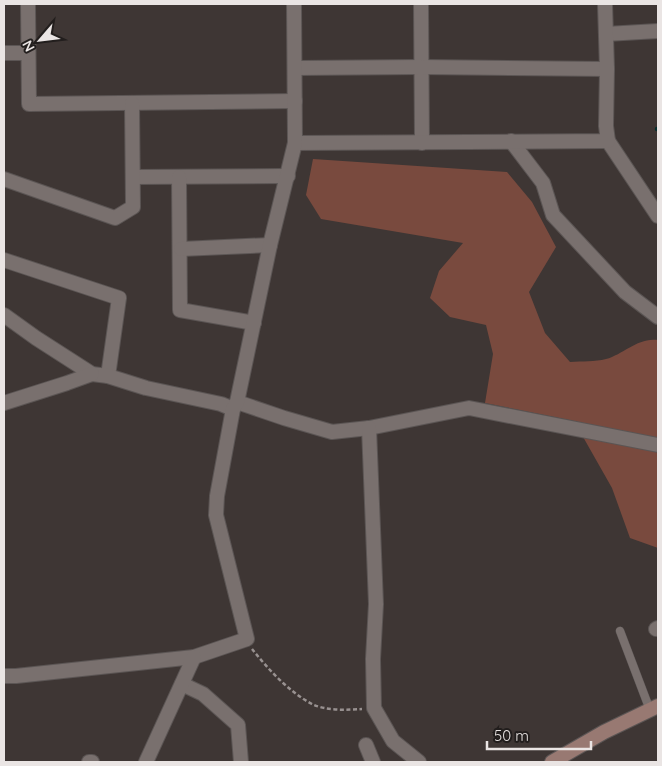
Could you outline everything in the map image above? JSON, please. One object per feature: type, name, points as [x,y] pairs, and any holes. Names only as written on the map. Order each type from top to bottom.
[{"type":"main road","points":[[552,762],[604,732],[654,708]]},
{"type":"street","points":[[28,4],[29,104],[294,100]]},
{"type":"street","points":[[4,676],[194,657],[247,639],[216,515],[217,496],[270,245],[295,144],[294,4]]},
{"type":"street","points":[[421,4],[422,143]]},
{"type":"street","points":[[605,4],[606,126],[608,141],[658,216]]},
{"type":"street","points":[[606,34],[658,31]]},
{"type":"street","points":[[4,53],[28,53]]},
{"type":"street","points":[[295,68],[607,69]]},
{"type":"street","points":[[4,179],[115,218],[133,206],[132,102]]},
{"type":"street","points":[[511,141],[543,183],[553,215],[625,292],[658,318]]},
{"type":"street","points":[[295,144],[608,141]]},
{"type":"street","points":[[179,176],[180,310],[254,323]]},
{"type":"street","points":[[133,177],[288,176]]},
{"type":"street","points":[[181,249],[270,245]]},
{"type":"street","points":[[4,260],[119,298],[108,376]]},
{"type":"street","points":[[4,315],[92,374],[108,376],[146,388],[235,405],[332,432],[369,428],[469,408],[658,445]]},
{"type":"street","points":[[4,403],[92,374]]},
{"type":"street","points":[[369,428],[376,604],[373,659],[374,708],[393,741],[419,762]]},
{"type":"street","points":[[146,762],[194,657]]},
{"type":"street","points":[[182,684],[203,694],[238,725],[241,762]]},
{"type":"street","points":[[366,745],[373,762]]},
{"type":"lane","points":[[620,631],[654,708]]},
{"type":"path","points":[[247,639],[253,650],[286,685],[313,705],[348,710],[374,708]]},
{"type":"shaded area","points":[[313,159],[507,172],[532,202],[556,247],[529,292],[545,333],[570,362],[606,359],[638,343],[658,340],[658,548],[630,538],[612,488],[574,421],[485,403],[493,354],[486,325],[450,317],[430,298],[439,271],[463,243],[321,219],[306,195]]}]
